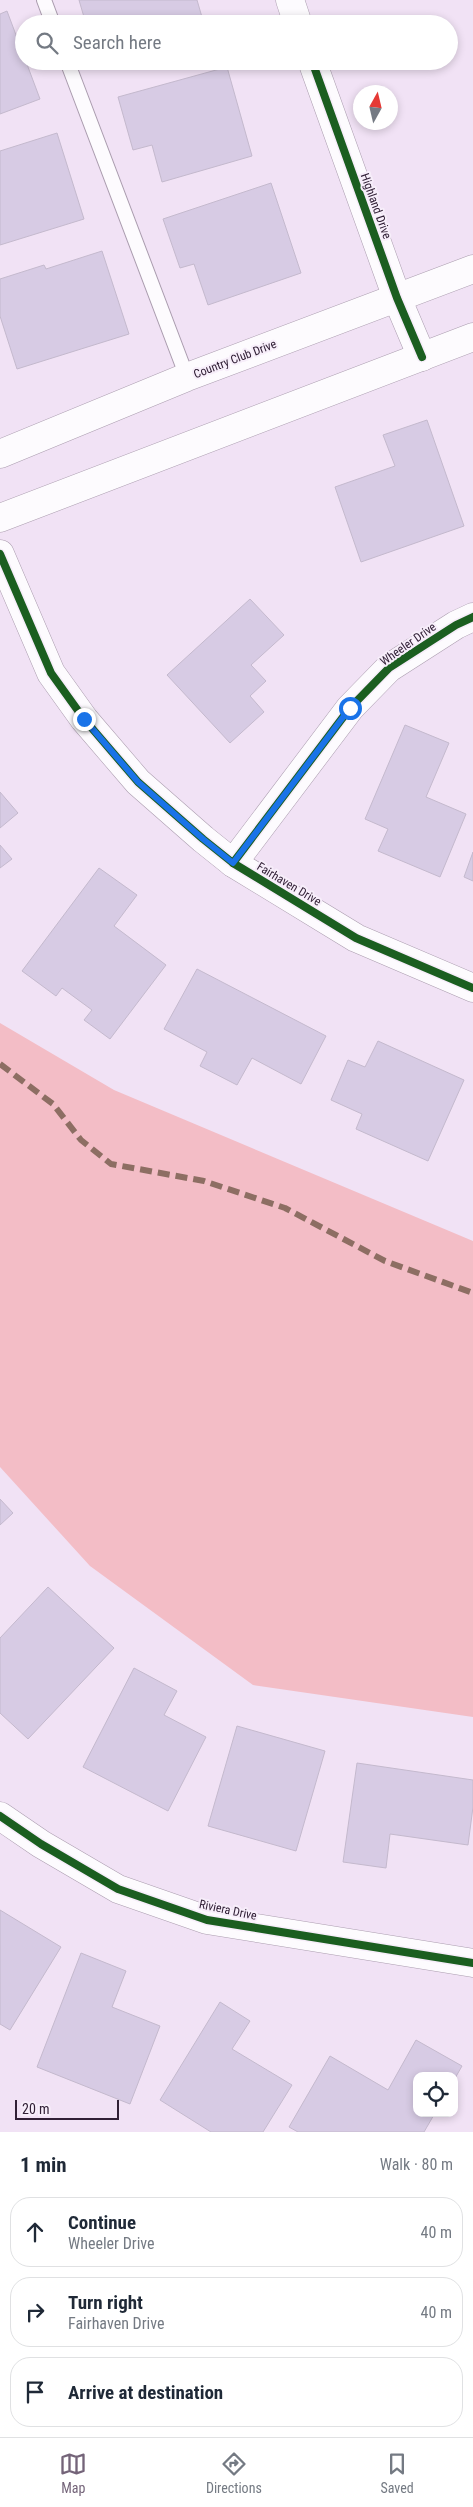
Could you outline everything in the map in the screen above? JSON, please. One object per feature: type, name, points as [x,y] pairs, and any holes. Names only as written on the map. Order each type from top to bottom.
[{"type":"street","points":[[290,0],[295,15]]},
{"type":"street","name":"Highland Drive","points":[[315,70],[397,298],[422,358]]},
{"type":"street","name":"Country Club Drive","points":[[0,454],[187,377],[473,269]]},
{"type":"street","points":[[0,518],[473,337]]},
{"type":"street","name":"Fairhaven Drive","points":[[0,554],[51,674],[84,719],[138,782],[233,863],[356,938],[473,988]]},
{"type":"street","name":"Wheeler Drive","points":[[233,863],[350,708],[389,668],[456,625],[473,617]]},
{"type":"street","name":"Riviera Drive","points":[[0,1816],[41,1844],[118,1889],[207,1920],[473,1963]]},
{"type":"lane","points":[[44,0],[50,15]]},
{"type":"lane","points":[[70,70],[187,377]]},
{"type":"shaded area","points":[[0,1023],[114,1090],[473,1241],[473,1717],[253,1685],[90,1566],[0,1467]]},
{"type":"building","points":[[79,0],[197,0],[201,15],[83,15]]},
{"type":"building","points":[[7,11],[15,32],[15,70],[29,70],[40,99],[0,114],[0,14]]},
{"type":"building","points":[[216,70],[228,70],[252,156],[162,182],[152,145],[133,150],[118,97]]},
{"type":"building","points":[[57,133],[84,219],[0,245],[0,151]]},
{"type":"building","points":[[271,183],[301,273],[208,305],[194,264],[180,268],[163,219]]},
{"type":"building","points":[[102,251],[129,334],[17,369],[0,316],[0,279],[44,265],[46,269]]},
{"type":"building","points":[[427,420],[464,526],[361,562],[335,487],[395,466],[383,435]]},
{"type":"building","points":[[250,599],[284,635],[251,665],[266,681],[250,696],[264,712],[230,743],[167,675]]},
{"type":"building","points":[[405,725],[449,743],[426,797],[466,814],[440,877],[378,851],[388,829],[365,819]]},
{"type":"building","points":[[0,792],[18,813],[0,828]]},
{"type":"building","points":[[0,845],[12,859],[0,868]]},
{"type":"building","points":[[473,852],[473,881],[464,877]]},
{"type":"building","points":[[99,868],[137,895],[114,926],[166,965],[110,1039],[84,1020],[92,1010],[62,988],[56,996],[22,971]]},
{"type":"building","points":[[197,969],[326,1036],[301,1084],[252,1058],[237,1085],[200,1066],[207,1052],[164,1029]]},
{"type":"building","points":[[378,1041],[464,1080],[428,1161],[356,1129],[362,1114],[331,1100],[348,1060],[365,1067]]},
{"type":"building","points":[[0,1499],[13,1513],[0,1525]]},
{"type":"building","points":[[48,1587],[114,1648],[28,1739],[0,1713],[0,1638]]},
{"type":"building","points":[[134,1668],[177,1691],[164,1715],[206,1737],[168,1811],[83,1767]]},
{"type":"building","points":[[237,1726],[325,1751],[296,1851],[208,1826]]},
{"type":"building","points":[[357,1763],[473,1780],[473,1807],[468,1845],[390,1834],[386,1868],[343,1862]]},
{"type":"building","points":[[0,1910],[61,1947],[10,2030],[0,2024]]},
{"type":"building","points":[[81,1953],[126,1971],[112,2007],[160,2026],[130,2104],[37,2067]]},
{"type":"building","points":[[220,2002],[250,2021],[232,2049],[292,2085],[263,2132],[211,2132],[160,2100]]},
{"type":"building","points":[[416,2040],[462,2066],[458,2073],[413,2072],[413,2117],[433,2117],[424,2132],[298,2132],[289,2127],[330,2056],[388,2090]]},
{"type":"marked path","points":[[0,1064],[53,1104],[81,1140],[111,1164],[204,1181],[285,1208],[385,1261],[473,1293]]},
{"type":"cycle path","points":[[315,70],[397,298],[422,357]]},
{"type":"cycle path","points":[[0,554],[51,673],[84,719],[138,782],[233,863],[356,938],[473,988]]},
{"type":"cycle path","points":[[233,863],[350,708],[389,668],[456,625],[473,617]]},
{"type":"cycle path","points":[[0,1816],[41,1844],[118,1889],[207,1920],[473,1963]]},
{"type":"route","points":[[84,719],[138,782],[233,863],[350,708]]}]
